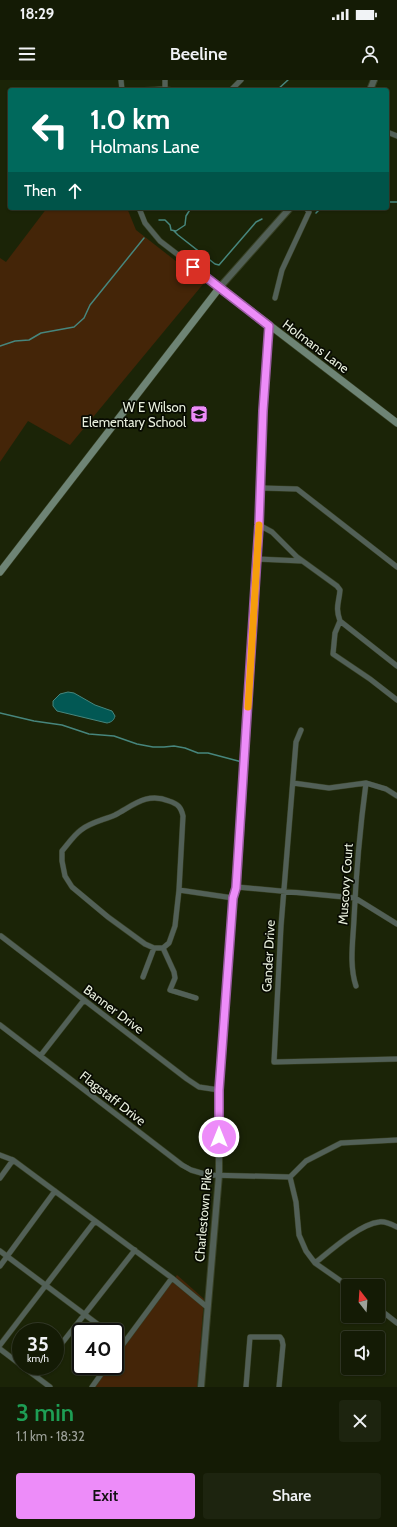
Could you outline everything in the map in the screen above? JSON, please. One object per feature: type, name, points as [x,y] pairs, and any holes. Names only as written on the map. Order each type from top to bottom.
[{"type":"main road","name":"Holmans Lane","points":[[220,288],[397,423]]},
{"type":"main road","points":[[0,572],[220,288]]},
{"type":"street","points":[[165,80],[165,88]]},
{"type":"street","points":[[233,88],[241,80]]},
{"type":"street","points":[[140,210],[145,223],[160,241],[220,288],[288,210]]},
{"type":"street","points":[[275,298],[282,270],[309,212],[308,210]]},
{"type":"street","name":"Charlestown Pike","points":[[201,1387],[219,1175],[219,1090],[233,898],[236,888],[259,525],[263,411],[269,326]]},
{"type":"street","points":[[261,488],[297,489],[397,567]]},
{"type":"street","points":[[259,525],[272,532],[303,561],[337,586],[340,590],[337,603],[337,613],[340,621],[397,666]]},
{"type":"street","points":[[257,558],[303,561]]},
{"type":"street","points":[[340,621],[334,641],[333,654],[396,698]]},
{"type":"street","name":"Gander Drive","points":[[301,730],[296,742],[281,926],[274,1062],[397,1059]]},
{"type":"street","points":[[293,783],[329,788],[366,783],[386,789],[397,796]]},
{"type":"street","name":"Muscovy Court","points":[[356,986],[352,973],[355,898],[366,783]]},
{"type":"street","points":[[148,798],[161,798],[180,807],[183,816],[179,890],[175,926],[169,943],[162,948],[154,948],[108,917],[72,887],[65,876],[62,851],[81,830],[101,819],[113,816],[148,798]]},
{"type":"street","points":[[236,888],[355,898],[397,924]]},
{"type":"street","points":[[179,890],[233,898]]},
{"type":"street","name":"Banner Drive","points":[[1,936],[186,1079],[199,1086],[219,1090]]},
{"type":"street","points":[[143,978],[154,948]]},
{"type":"street","points":[[162,948],[174,972],[175,978],[170,990],[196,998]]},
{"type":"street","points":[[41,1055],[84,1000]]},
{"type":"street","name":"Flagstaff Drive","points":[[0,1025],[41,1055],[182,1165],[200,1174],[290,1177]]},
{"type":"street","points":[[341,1281],[315,1263],[306,1251],[299,1235],[296,1202],[290,1177],[306,1161],[341,1143],[397,1140]]},
{"type":"street","points":[[0,1155],[13,1160],[172,1278],[207,1307]]},
{"type":"street","points":[[0,1178],[13,1160]]},
{"type":"street","points":[[0,1266],[55,1191]]},
{"type":"street","points":[[0,1345],[95,1221]]},
{"type":"street","points":[[315,1263],[339,1243],[371,1224],[380,1222],[388,1223],[397,1227]]},
{"type":"street","points":[[64,1341],[135,1250]]},
{"type":"street","points":[[0,1251],[95,1323]]},
{"type":"street","points":[[124,1343],[172,1278]]},
{"type":"street","points":[[385,1314],[397,1323]]},
{"type":"street","points":[[246,1387],[250,1337],[280,1337],[282,1340],[282,1345],[279,1387]]},
{"type":"street","points":[[0,1349],[12,1358]]},
{"type":"street","points":[[92,1387],[101,1375]]},
{"type":"street","points":[[36,1376],[50,1387]]},
{"type":"shaded area","points":[[45,210],[128,210],[136,230],[204,283],[70,445],[28,421],[0,462],[0,258],[6,262]]},
{"type":"shaded area","points":[[177,1275],[204,1299],[197,1387],[95,1387],[104,1375],[124,1375],[124,1347]]},
{"type":"water","points":[[68,692],[74,693],[95,705],[112,711],[115,716],[114,719],[107,723],[57,711],[53,706],[53,701],[60,694]]},
{"type":"waterway","points":[[279,88],[288,80]]},
{"type":"waterway","points":[[389,202],[397,202]]},
{"type":"waterway","points":[[159,220],[165,220],[170,225],[171,230],[176,231],[185,225],[186,216],[190,210]]},
{"type":"waterway","points":[[316,213],[319,210]]},
{"type":"waterway","points":[[174,231],[215,264],[219,265],[256,222],[262,219]]},
{"type":"waterway","points":[[0,346],[15,341],[29,340],[41,333],[74,327],[84,318],[90,305],[144,238]]},
{"type":"waterway","points":[[0,713],[34,721],[62,725],[89,734],[114,736],[137,744],[153,747],[174,746],[198,753],[208,753],[242,762]]},
{"type":"slow traffic","points":[[248,707],[259,525]]},
{"type":"place","name":"W E Wilson Elementary School","points":[[199,414]]},
{"type":"route","points":[[193,267],[269,326],[263,411],[259,525],[236,888],[233,898],[219,1090],[219,1137]]}]
